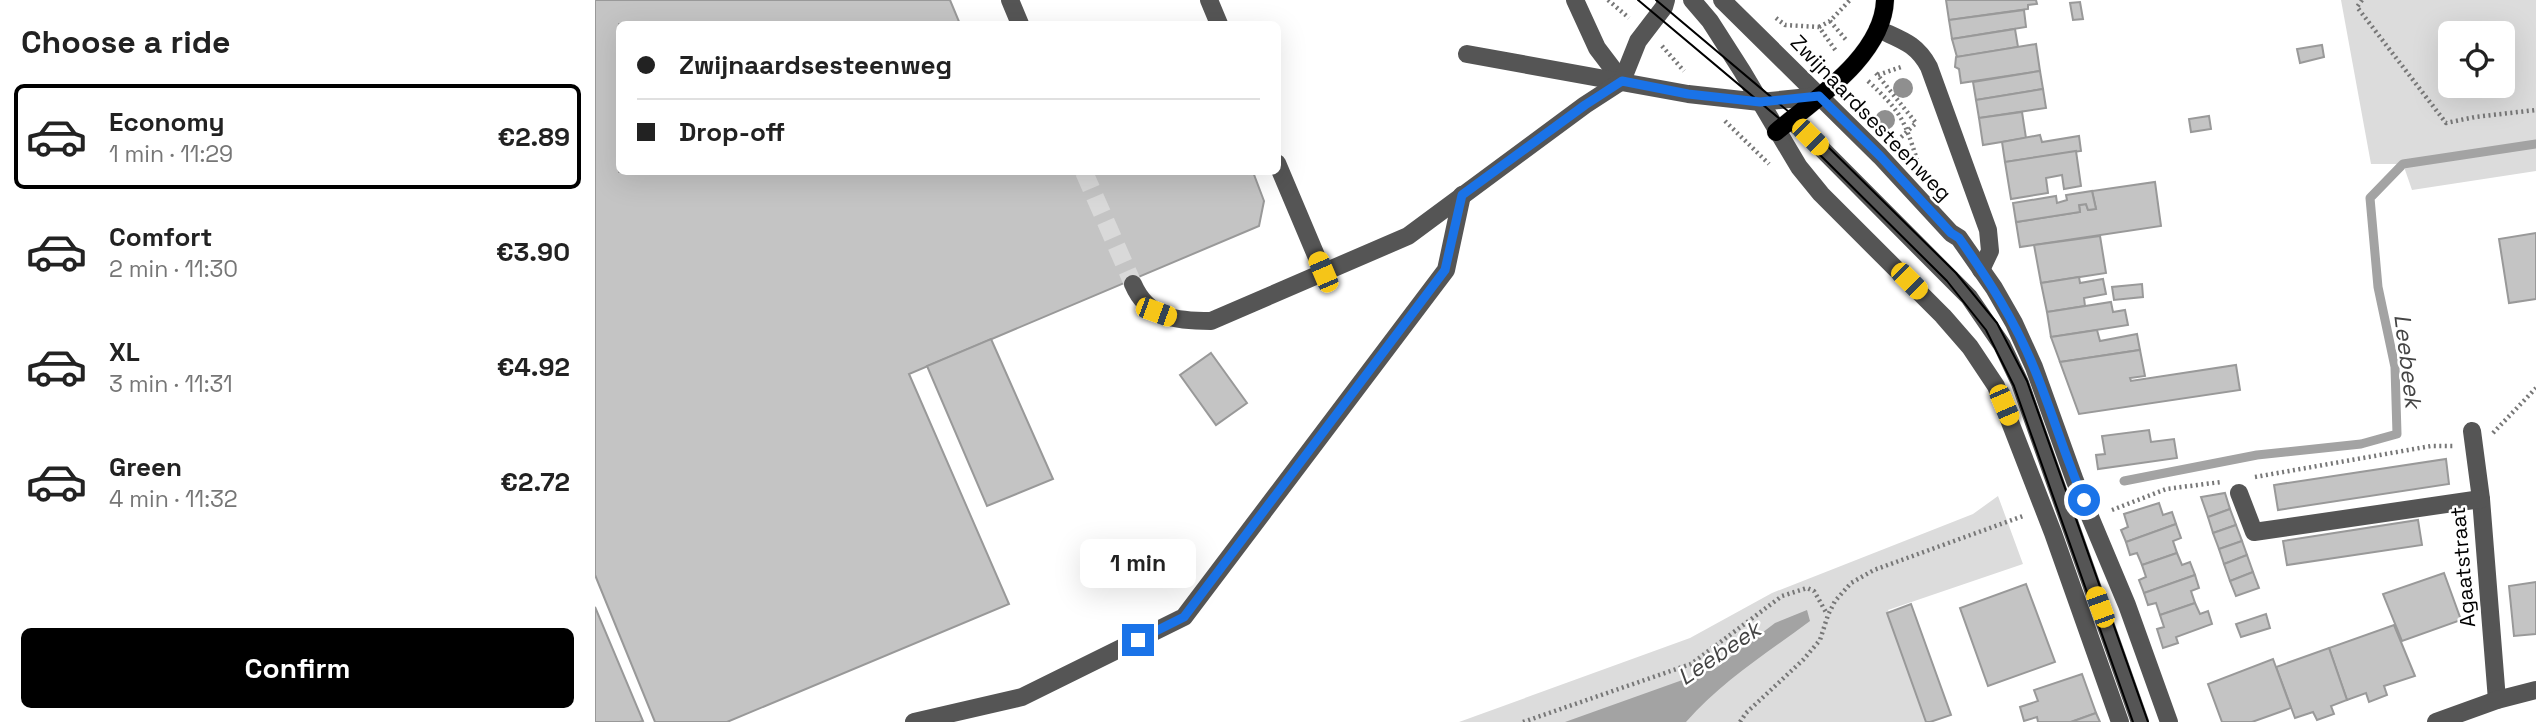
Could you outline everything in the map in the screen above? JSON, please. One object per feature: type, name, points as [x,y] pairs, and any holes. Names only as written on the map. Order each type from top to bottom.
[{"type":"main road","points":[[1776,132],[1868,49],[1878,30],[1885,0]]},
{"type":"street","points":[[1010,0],[1019,21]]},
{"type":"street","points":[[1209,0],[1218,21]]},
{"type":"street","points":[[1575,0],[1597,48],[1622,81]]},
{"type":"street","points":[[1133,284],[1137,293],[1156,312],[1180,321],[1211,320],[1408,236],[1585,105],[1622,81],[1639,41],[1664,7],[1666,0]]},
{"type":"street","points":[[1692,0],[1710,21],[1799,167],[1821,194],[1970,346],[1996,386],[2044,509],[2120,722]]},
{"type":"street","name":"Zwijnaardsesteenweg","points":[[1723,0],[1880,156],[1951,233],[1959,238],[2014,323],[2034,367],[2127,605],[2169,722]]},
{"type":"street","name":"Zwijnaardsesteenweg","points":[[1878,30],[1909,43],[1921,52],[1929,67],[1988,230],[1990,251],[1981,270]]},
{"type":"street","points":[[1468,54],[1688,94],[1760,102],[1819,96]]},
{"type":"street","points":[[1791,120],[1952,278],[1981,312],[2002,345],[2020,383],[2140,722]]},
{"type":"street","points":[[1281,172],[1323,272]]},
{"type":"street","points":[[914,722],[1022,697],[1184,617],[1445,270],[1462,195]]},
{"type":"street","name":"Agaatstraat","points":[[2472,438],[2481,499],[2497,699]]},
{"type":"street","points":[[2236,487],[2254,532],[2481,499]]},
{"type":"street","points":[[2436,722],[2497,699],[2536,690]]},
{"type":"path","points":[[1767,9],[1785,25],[1819,27],[1830,21],[1850,0]]},
{"type":"path","points":[[2362,0],[2357,7],[2446,123],[2536,110]]},
{"type":"path","points":[[1819,27],[1829,43],[1852,66]]},
{"type":"path","points":[[1725,121],[1775,170]]},
{"type":"path","points":[[2472,438],[2497,431],[2536,388]]},
{"type":"path","points":[[2092,519],[2166,489],[2236,487],[2431,446]]},
{"type":"path","points":[[1740,722],[1745,713],[1803,660],[1820,640],[1835,601],[1851,583],[1874,570],[2044,509]]},
{"type":"path","points":[[1523,722],[1691,664],[1782,596],[1807,588],[1814,591],[1828,615]]},
{"type":"shaded area","points":[[2341,0],[2536,0],[2536,171],[2412,190],[2403,164],[2371,164]]},
{"type":"shaded area","points":[[1998,496],[2023,564],[1888,610],[1930,722],[1459,722],[1690,638],[1772,593],[1973,514]]},
{"type":"shaded area","points":[[1807,610],[1810,621],[1729,681],[1686,722],[1565,722],[1716,668],[1775,623]]},
{"type":"building","points":[[595,0],[950,0],[959,21],[616,21],[616,175],[1254,175],[1264,201],[1259,226],[909,374],[1009,604],[727,722],[655,722],[595,575]]},
{"type":"building","points":[[1946,0],[2036,0],[2037,4],[2028,5],[2028,9],[1949,20]]},
{"type":"building","points":[[2080,2],[2083,19],[2073,20],[2070,3]]},
{"type":"building","points":[[2024,10],[2026,27],[1952,39],[1949,20]]},
{"type":"building","points":[[2015,29],[2018,47],[1957,57],[1952,39]]},
{"type":"building","points":[[2036,44],[2040,71],[1961,83],[1959,69],[1955,67],[1956,57]]},
{"type":"building","points":[[2322,45],[2324,57],[2300,63],[2297,49]]},
{"type":"building","points":[[2040,71],[2043,89],[1976,100],[1973,82]]},
{"type":"building","points":[[2043,89],[2046,108],[1979,118],[1976,100]]},
{"type":"building","points":[[2022,112],[2026,138],[1983,145],[1979,118]]},
{"type":"building","points":[[2209,116],[2211,129],[2191,132],[2189,119]]},
{"type":"building","points":[[2040,135],[2042,142],[2079,136],[2081,151],[2005,162],[2002,142]]},
{"type":"building","points":[[2076,151],[2081,186],[2064,189],[2062,175],[2046,178],[2048,193],[2011,199],[2005,162]]},
{"type":"building","points":[[2155,182],[2161,226],[2020,247],[2016,222],[2080,212],[2079,205],[2086,204],[2088,210],[2096,209],[2092,191]]},
{"type":"building","points":[[2092,191],[2096,209],[2088,210],[2086,204],[2079,205],[2080,212],[2016,222],[2013,203],[2056,196],[2057,203],[2067,200],[2066,195]]},
{"type":"building","points":[[2536,233],[2536,299],[2509,303],[2499,239]]},
{"type":"building","points":[[2100,236],[2106,273],[2041,283],[2034,245]]},
{"type":"building","points":[[2079,277],[2080,283],[2103,279],[2106,294],[2084,298],[2085,306],[2047,312],[2041,283]]},
{"type":"building","points":[[2142,284],[2143,297],[2114,300],[2112,287]]},
{"type":"building","points":[[2111,302],[2113,312],[2125,310],[2128,325],[2051,337],[2047,312]]},
{"type":"building","points":[[2097,330],[2100,341],[2137,334],[2140,350],[2060,362],[2051,337]]},
{"type":"building","points":[[991,339],[1053,479],[987,506],[927,366]]},
{"type":"building","points":[[2140,350],[2145,376],[2130,378],[2131,381],[2236,365],[2240,390],[2079,414],[2060,362]]},
{"type":"building","points":[[1211,353],[1247,403],[1216,425],[1180,375]]},
{"type":"building","points":[[2149,430],[2151,442],[2174,439],[2177,458],[2098,469],[2096,455],[2105,454],[2102,436]]},
{"type":"building","points":[[2446,459],[2449,484],[2278,510],[2274,485]]},
{"type":"building","points":[[2225,493],[2230,509],[2208,517],[2201,497]]},
{"type":"building","points":[[2159,503],[2163,515],[2172,512],[2176,524],[2126,542],[2121,530],[2128,527],[2124,514]]},
{"type":"building","points":[[2230,509],[2236,525],[2213,533],[2208,517]]},
{"type":"building","points":[[2418,520],[2422,545],[2287,565],[2283,541]]},
{"type":"building","points":[[2176,524],[2181,538],[2173,541],[2177,553],[2142,565],[2137,553],[2130,555],[2126,542]]},
{"type":"building","points":[[2236,525],[2242,541],[2219,549],[2213,533]]},
{"type":"building","points":[[2242,541],[2247,555],[2224,564],[2219,549]]},
{"type":"building","points":[[2177,553],[2182,565],[2190,562],[2195,575],[2144,593],[2139,580],[2146,577],[2142,565]]},
{"type":"building","points":[[2247,555],[2253,572],[2230,581],[2224,564]]},
{"type":"building","points":[[2253,572],[2259,588],[2236,596],[2230,581]]},
{"type":"building","points":[[2444,573],[2461,620],[2402,641],[2383,594]]},
{"type":"building","points":[[2195,575],[2199,588],[2191,591],[2195,603],[2160,615],[2156,603],[2148,605],[2144,593]]},
{"type":"building","points":[[2536,582],[2536,634],[2514,636],[2509,586]]},
{"type":"building","points":[[2026,584],[2055,662],[1988,686],[1960,608]]},
{"type":"building","points":[[2195,603],[2200,614],[2208,611],[2212,624],[2176,637],[2178,643],[2163,648],[2157,629],[2164,627],[2160,615]]},
{"type":"building","points":[[1911,604],[1951,715],[1930,722],[1926,722],[1887,613]]},
{"type":"building","points":[[595,607],[643,721],[595,722]]},
{"type":"building","points":[[2266,614],[2270,628],[2241,637],[2236,624]]},
{"type":"building","points":[[2394,625],[2415,676],[2384,686],[2387,695],[2369,702],[2366,693],[2347,700],[2329,648]]},
{"type":"building","points":[[2329,648],[2347,700],[2331,706],[2334,714],[2317,720],[2313,712],[2295,718],[2276,667]]},
{"type":"building","points":[[2273,659],[2291,708],[2252,722],[2222,722],[2208,684]]},
{"type":"building","points":[[2082,674],[2096,713],[2071,722],[2038,722],[2037,717],[2024,721],[2020,707],[2038,701],[2034,690]]},
{"type":"building","points":[[2096,713],[2100,722],[2071,722]]},
{"type":"waterway","name":"Leebeek","points":[[2124,481],[2257,455],[2361,444],[2397,434],[2395,367],[2378,287],[2370,198],[2403,164],[2536,144]]},
{"type":"tunnel","points":[[1085,175],[1133,284]]},
{"type":"tram line","points":[[1638,0],[1806,141],[1947,281],[1986,330],[2014,386],[2133,722]]},
{"type":"tram line","points":[[1656,0],[1814,133],[1956,273],[1997,323],[2027,381],[2148,722]]},
{"type":"route","points":[[1138,640],[1184,617],[1445,270],[1462,195],[1622,81],[1688,94],[1760,102],[1819,96],[1880,156],[1951,233],[1959,238],[1994,288],[2034,367],[2084,500]]}]
